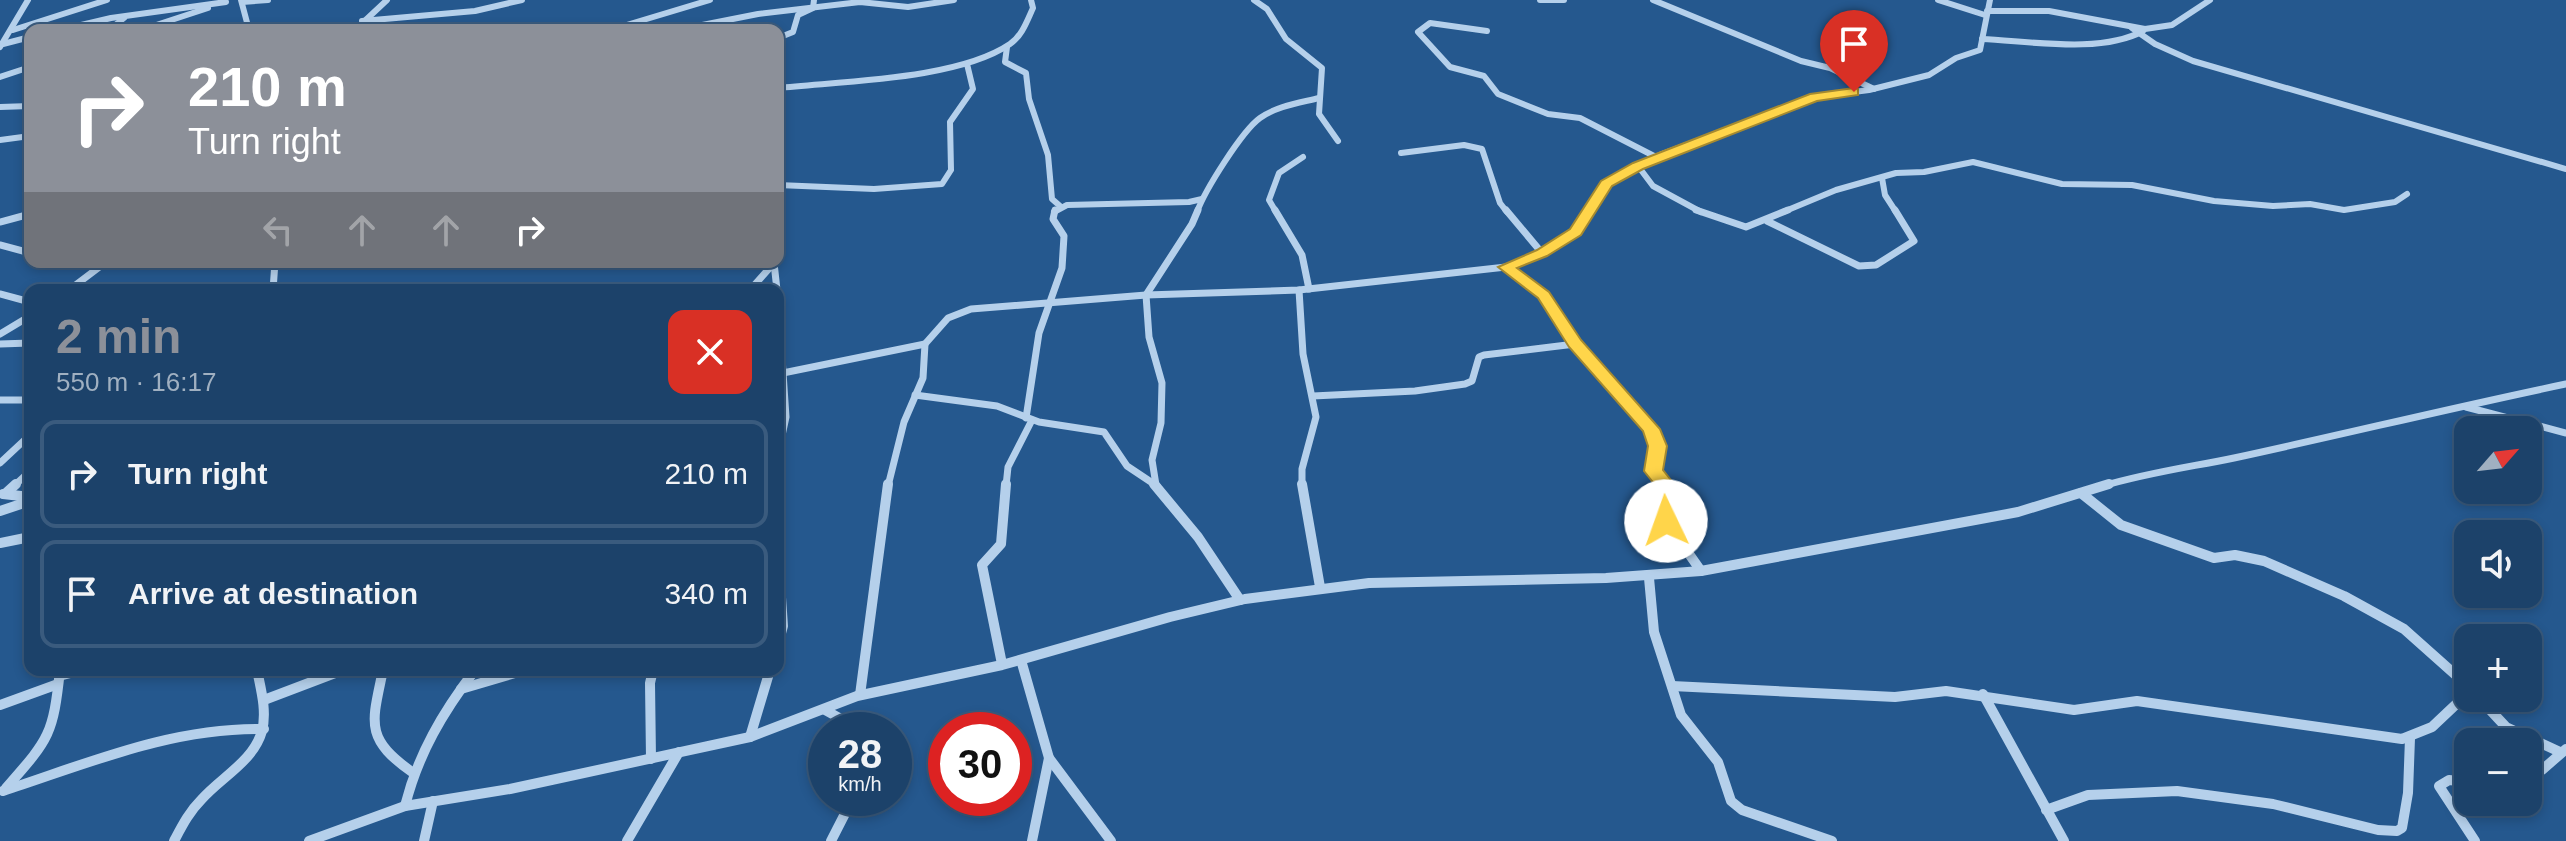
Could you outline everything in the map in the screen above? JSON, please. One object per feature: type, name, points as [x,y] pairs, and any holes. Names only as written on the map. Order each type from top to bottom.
[{"type":"street","points":[[1,46],[28,0]]},
{"type":"street","points":[[32,24],[107,0]]},
{"type":"street","points":[[247,24],[241,1],[268,0]]},
{"type":"street","points":[[360,24],[387,0]]},
{"type":"street","points":[[362,21],[475,11],[522,0]]},
{"type":"street","points":[[635,24],[710,0]]},
{"type":"street","points":[[784,36],[793,32],[798,15],[814,6],[814,0]]},
{"type":"street","points":[[707,24],[758,14],[870,1],[912,7],[954,0]]},
{"type":"street","points":[[784,87],[967,64],[1007,47],[1018,37],[1033,8],[1031,0]]},
{"type":"street","points":[[1254,0],[1267,9],[1286,39],[1322,68],[1317,112],[1338,141]]},
{"type":"street","points":[[1540,0],[1564,0]]},
{"type":"street","points":[[1653,0],[1805,62],[1834,69],[1874,89]]},
{"type":"street","points":[[1938,0],[1986,13],[2049,11],[2132,28],[2143,31],[2155,44],[2193,61],[2566,169]]},
{"type":"street","points":[[860,695],[886,492],[904,422],[924,369],[925,344],[940,323],[952,313],[1146,295],[1304,289],[1506,267],[1542,253],[1575,232],[1606,184],[1656,157],[1815,97],[1874,89],[1935,72],[1956,58],[1980,50],[1990,0]]},
{"type":"street","points":[[1982,39],[2095,42],[2130,39],[2143,31],[2172,25],[2210,0]]},
{"type":"street","points":[[89,24],[229,1]]},
{"type":"street","points":[[159,24],[229,1]]},
{"type":"street","points":[[117,24],[127,16]]},
{"type":"street","points":[[1487,31],[1430,23],[1418,34],[1426,47],[1445,56],[1449,66],[1484,76],[1498,94],[1548,114],[1580,118],[1656,157]]},
{"type":"street","points":[[13,30],[24,26]]},
{"type":"street","points":[[1,46],[24,39]]},
{"type":"street","points":[[1007,47],[1005,62],[1026,73],[1029,99],[1048,155],[1052,199],[1060,206],[1202,199]]},
{"type":"street","points":[[784,185],[874,189],[942,184],[951,170],[950,122],[973,89],[967,64]]},
{"type":"street","points":[[0,77],[24,69]]},
{"type":"street","points":[[1156,485],[1152,460],[1161,423],[1162,383],[1149,337],[1146,295],[1192,224],[1202,199],[1260,117],[1284,106],[1319,98]]},
{"type":"street","points":[[0,107],[24,106]]},
{"type":"street","points":[[0,140],[24,137]]},
{"type":"street","points":[[1401,153],[1421,154],[1466,145],[1482,149],[1500,203],[1542,253]]},
{"type":"street","points":[[1303,157],[1279,173],[1269,200],[1302,255],[1303,354],[1316,426],[1302,469],[1302,488],[1320,587]]},
{"type":"street","points":[[1638,166],[1640,175],[1660,191],[1737,226],[1752,227],[1820,195],[1882,178],[1977,162],[2054,183],[2132,185],[2214,201],[2283,207],[2310,204],[2344,210],[2395,202],[2407,194]]},
{"type":"street","points":[[1767,221],[1848,263],[1876,265],[1914,241],[1903,219],[1881,191],[1882,178]]},
{"type":"street","points":[[1002,664],[982,565],[1001,544],[1008,467],[1029,419],[1039,333],[1062,268],[1064,236],[1053,215],[1060,206]]},
{"type":"street","points":[[0,222],[24,216]]},
{"type":"street","points":[[0,245],[24,251]]},
{"type":"street","points":[[1506,267],[1544,295],[1575,344],[1655,435],[1654,471],[1672,494],[1666,521],[1701,571]]},
{"type":"street","points":[[77,284],[98,268]]},
{"type":"street","points":[[755,284],[770,268]]},
{"type":"street","points":[[0,294],[24,300]]},
{"type":"street","points":[[0,334],[24,320]]},
{"type":"street","points":[[0,344],[24,343]]},
{"type":"street","points":[[784,372],[925,344]]},
{"type":"street","points":[[1313,396],[1415,391],[1465,384],[1472,381],[1479,357],[1484,355],[1575,344]]},
{"type":"street","points":[[309,841],[405,806],[510,789],[750,737],[784,727],[860,695],[1021,660],[1164,617],[1240,600],[1320,587],[1525,578],[1649,578],[1701,571],[2018,512],[2132,477],[2233,458],[2566,384]]},
{"type":"street","points":[[915,395],[997,406],[1029,419],[1104,432],[1127,466],[1156,485],[1198,537],[1240,600]]},
{"type":"street","points":[[0,400],[24,400]]},
{"type":"street","points":[[784,402],[784,426]]},
{"type":"street","points":[[2462,406],[2566,433]]},
{"type":"street","points":[[0,463],[24,441]]},
{"type":"street","points":[[0,450],[16,449]]},
{"type":"street","points":[[2,494],[24,476]]},
{"type":"street","points":[[2081,493],[2121,525],[2214,558],[2235,555],[2264,561],[2344,596],[2404,629],[2454,674]]},
{"type":"street","points":[[2,494],[24,498]]},
{"type":"street","points":[[0,511],[24,501]]},
{"type":"street","points":[[0,543],[24,538]]},
{"type":"street","points":[[1649,578],[1654,632],[1681,715],[1718,762],[1733,804],[1742,810],[1832,841]]},
{"type":"street","points":[[1021,660],[1049,758],[1111,841]]},
{"type":"street","points":[[174,841],[191,809],[246,760],[258,744],[266,712],[258,676]]},
{"type":"street","points":[[264,700],[327,676]]},
{"type":"street","points":[[382,676],[371,727],[374,739],[387,756],[412,772]]},
{"type":"street","points":[[405,806],[412,772],[430,731],[468,676]]},
{"type":"street","points":[[461,689],[505,676]]},
{"type":"street","points":[[651,759],[652,676]]},
{"type":"street","points":[[750,737],[768,676]]},
{"type":"street","points":[[0,705],[59,677]]},
{"type":"street","points":[[1,793],[45,743],[55,719],[59,677]]},
{"type":"street","points":[[1672,686],[1880,696],[1946,691],[1983,694],[2074,710],[2137,701],[2391,738],[2410,738],[2432,727],[2454,706]]},
{"type":"street","points":[[1983,694],[2064,841]]},
{"type":"street","points":[[825,710],[829,712]]},
{"type":"street","points":[[2492,712],[2506,727],[2563,750],[2542,770]]},
{"type":"street","points":[[1,793],[171,736],[225,728],[264,729]]},
{"type":"street","points":[[2046,810],[2088,795],[2177,791],[2273,804],[2378,830],[2397,831],[2402,828],[2408,793],[2410,738]]},
{"type":"street","points":[[627,841],[679,752]]},
{"type":"street","points":[[1032,841],[1049,758]]},
{"type":"street","points":[[2454,781],[2442,781],[2439,786],[2454,809]]},
{"type":"street","points":[[424,841],[433,801]]},
{"type":"street","points":[[831,841],[844,816]]},
{"type":"street","points":[[2459,816],[2475,841]]},
{"type":"route","points":[[1666,521],[1673,501],[1672,494],[1653,468],[1657,439],[1651,429],[1575,344],[1544,295],[1506,267],[1542,253],[1575,232],[1613,178],[1662,154],[1815,97],[1854,92]]}]
